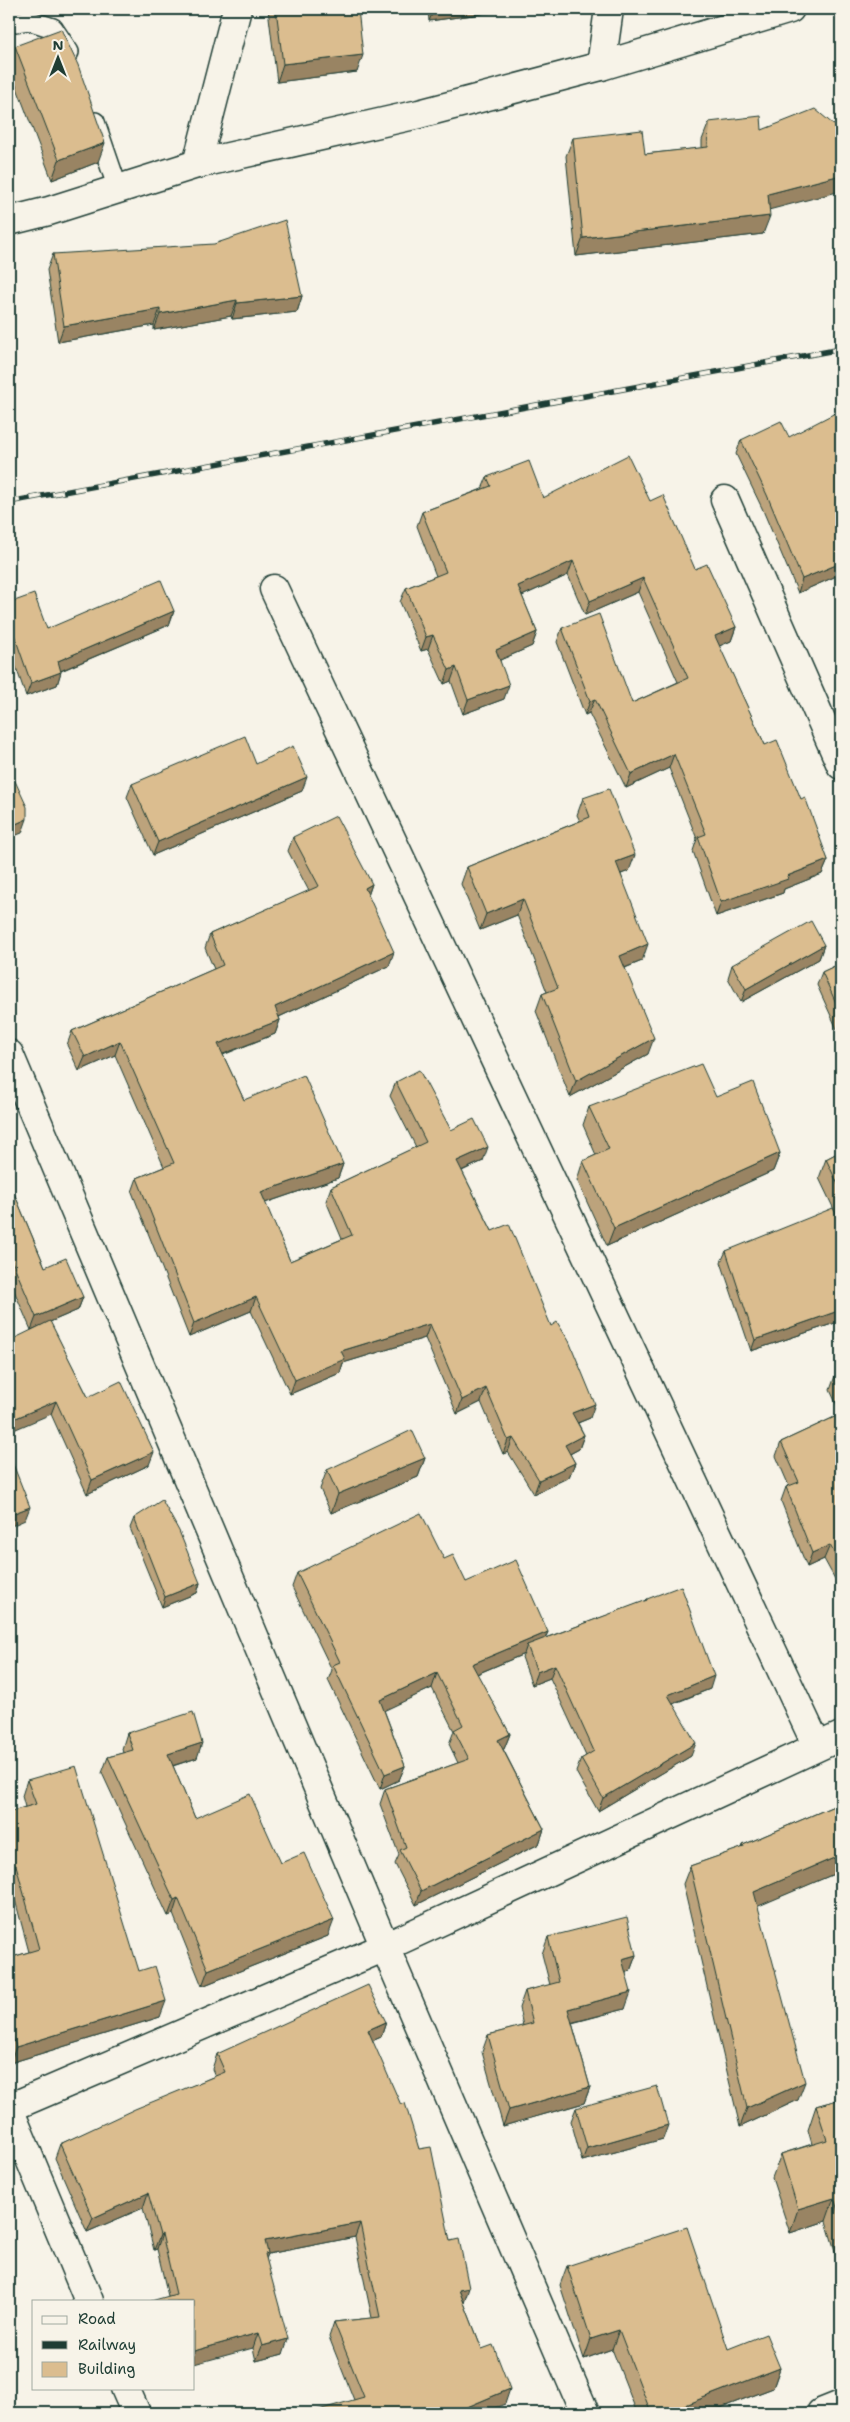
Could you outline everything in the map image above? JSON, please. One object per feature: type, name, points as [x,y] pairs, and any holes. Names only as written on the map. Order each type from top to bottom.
[{"type":"street","points":[[197,164],[237,9]]},
{"type":"street","points":[[601,66],[609,9]]},
{"type":"street","points":[[9,221],[197,164],[419,114],[601,66],[790,9]]},
{"type":"street","points":[[725,500],[841,765]]},
{"type":"street","points":[[89,2300],[9,2109],[385,1947],[829,1741],[274,589]]},
{"type":"street","points":[[9,1054],[385,1947],[585,2413]]},
{"type":"street","points":[[126,2390],[136,2413]]},
{"type":"street","points":[[821,2413],[841,2405]]},
{"type":"lane","points":[[9,23],[28,20],[53,28],[75,60],[78,70]]},
{"type":"lane","points":[[90,106],[118,189]]},
{"type":"building","points":[[276,9],[358,9],[363,55],[283,64]]},
{"type":"building","points":[[61,29],[78,65],[105,143],[59,160],[15,46]]},
{"type":"building","points":[[815,109],[834,125],[841,123],[841,175],[768,194],[770,216],[583,238],[573,138],[642,130],[645,154],[708,147],[709,122],[761,116],[762,130]]},
{"type":"building","points":[[285,220],[302,296],[237,303],[237,300],[160,314],[160,309],[64,326],[53,254],[214,244]]},
{"type":"building","points":[[841,410],[841,563],[802,579],[767,495],[741,440],[781,421],[789,437]]},
{"type":"building","points":[[628,455],[650,501],[663,495],[695,569],[707,564],[736,627],[715,636],[765,745],[777,740],[801,799],[805,797],[828,860],[787,876],[788,879],[721,902],[698,837],[706,834],[674,754],[631,774],[595,699],[590,701],[562,628],[599,614],[632,703],[688,678],[643,578],[590,601],[573,561],[518,586],[537,632],[496,650],[509,685],[468,700],[456,667],[449,670],[433,635],[426,637],[406,588],[446,572],[422,512],[491,486],[487,477],[529,461],[543,498]]},
{"type":"building","points":[[161,580],[174,611],[58,661],[61,672],[31,683],[9,620],[9,603],[34,594],[47,629]]},
{"type":"building","points":[[245,736],[256,764],[293,746],[307,777],[158,842],[132,784]]},
{"type":"building","points":[[9,768],[27,807],[27,819],[9,827]]},
{"type":"building","points":[[609,789],[635,855],[616,862],[648,944],[620,956],[654,1038],[576,1081],[542,994],[558,988],[523,899],[486,914],[467,867],[590,817],[583,798]]},
{"type":"building","points":[[336,816],[372,884],[365,888],[394,952],[275,1007],[280,1020],[218,1044],[244,1100],[304,1075],[343,1164],[261,1192],[290,1261],[352,1235],[331,1187],[426,1142],[396,1082],[419,1070],[451,1130],[474,1119],[488,1147],[457,1161],[492,1231],[509,1224],[551,1326],[557,1322],[569,1341],[595,1404],[572,1413],[584,1435],[565,1445],[575,1463],[539,1480],[513,1438],[508,1440],[486,1388],[462,1400],[430,1324],[341,1351],[345,1359],[295,1380],[256,1297],[194,1323],[137,1178],[174,1163],[120,1041],[85,1057],[72,1031],[223,965],[210,934],[319,886],[293,837]]},
{"type":"building","points":[[811,921],[824,945],[746,989],[732,965]]},
{"type":"building","points":[[841,963],[841,1014],[822,972]]},
{"type":"building","points":[[701,1064],[716,1097],[753,1082],[780,1153],[614,1228],[583,1161],[609,1149],[589,1107]]},
{"type":"building","points":[[841,1151],[841,1191],[826,1159]]},
{"type":"building","points":[[9,1181],[45,1267],[66,1258],[83,1297],[36,1317],[9,1254]]},
{"type":"building","points":[[833,1208],[841,1224],[841,1310],[755,1340],[726,1251]]},
{"type":"building","points":[[50,1321],[88,1397],[121,1381],[154,1452],[92,1480],[56,1401],[9,1421],[9,1341]]},
{"type":"building","points":[[841,1373],[841,1388],[835,1376]]},
{"type":"building","points":[[841,1414],[841,1566],[830,1545],[812,1553],[786,1487],[799,1482],[781,1442]]},
{"type":"building","points":[[412,1430],[425,1458],[338,1494],[327,1470]]},
{"type":"building","points":[[9,1454],[30,1507],[9,1515]]},
{"type":"building","points":[[162,1500],[179,1531],[200,1583],[165,1597],[134,1518]]},
{"type":"building","points":[[421,1513],[444,1559],[453,1555],[466,1582],[516,1560],[548,1632],[472,1664],[510,1734],[498,1740],[544,1829],[421,1891],[400,1850],[406,1847],[385,1789],[469,1759],[454,1730],[463,1725],[437,1673],[380,1700],[405,1766],[385,1774],[333,1665],[340,1662],[297,1573]]},
{"type":"building","points":[[681,1586],[714,1676],[668,1695],[696,1743],[603,1798],[581,1759],[594,1751],[555,1665],[537,1672],[527,1645]]},
{"type":"building","points":[[193,1712],[202,1743],[168,1754],[195,1818],[250,1794],[281,1863],[304,1853],[334,1920],[208,1970],[178,1898],[174,1900],[108,1757],[133,1750],[127,1733]]},
{"type":"building","points":[[76,1766],[139,1971],[155,1966],[166,2001],[16,2047],[9,2025],[9,2011],[11,2010],[9,2002],[9,1958],[39,1949],[16,1865],[9,1867],[9,1812],[36,1804],[27,1780]]},
{"type":"building","points":[[841,1803],[841,1855],[754,1892],[805,2082],[747,2108],[690,1866],[744,1847],[743,1845]]},
{"type":"building","points":[[627,1917],[636,1955],[622,1959],[631,1992],[568,2009],[590,2087],[509,2110],[488,2035],[533,2023],[525,1991],[559,1982],[548,1937]]},
{"type":"building","points":[[368,1985],[386,2022],[368,2030],[401,2105],[405,2103],[419,2149],[431,2147],[450,2241],[459,2239],[469,2288],[459,2290],[482,2349],[493,2345],[510,2389],[453,2413],[308,2413],[364,2397],[334,2322],[380,2317],[360,2223],[265,2241],[268,2253],[265,2254],[288,2339],[262,2346],[258,2333],[195,2351],[195,2300],[155,2300],[176,2294],[162,2234],[160,2235],[148,2193],[93,2218],[60,2144],[135,2109],[225,2072],[217,2054]]},
{"type":"building","points":[[657,2086],[668,2125],[587,2148],[576,2108]]},
{"type":"building","points":[[841,2099],[841,2220],[834,2198],[798,2209],[781,2154],[827,2140],[816,2106]]},
{"type":"building","points":[[687,2227],[728,2349],[766,2334],[780,2368],[664,2413],[651,2413],[619,2330],[591,2339],[567,2266]]},
{"type":"building","points":[[83,2409],[85,2413],[72,2413]]},
{"type":"railway","points":[[9,502],[841,349]]}]
